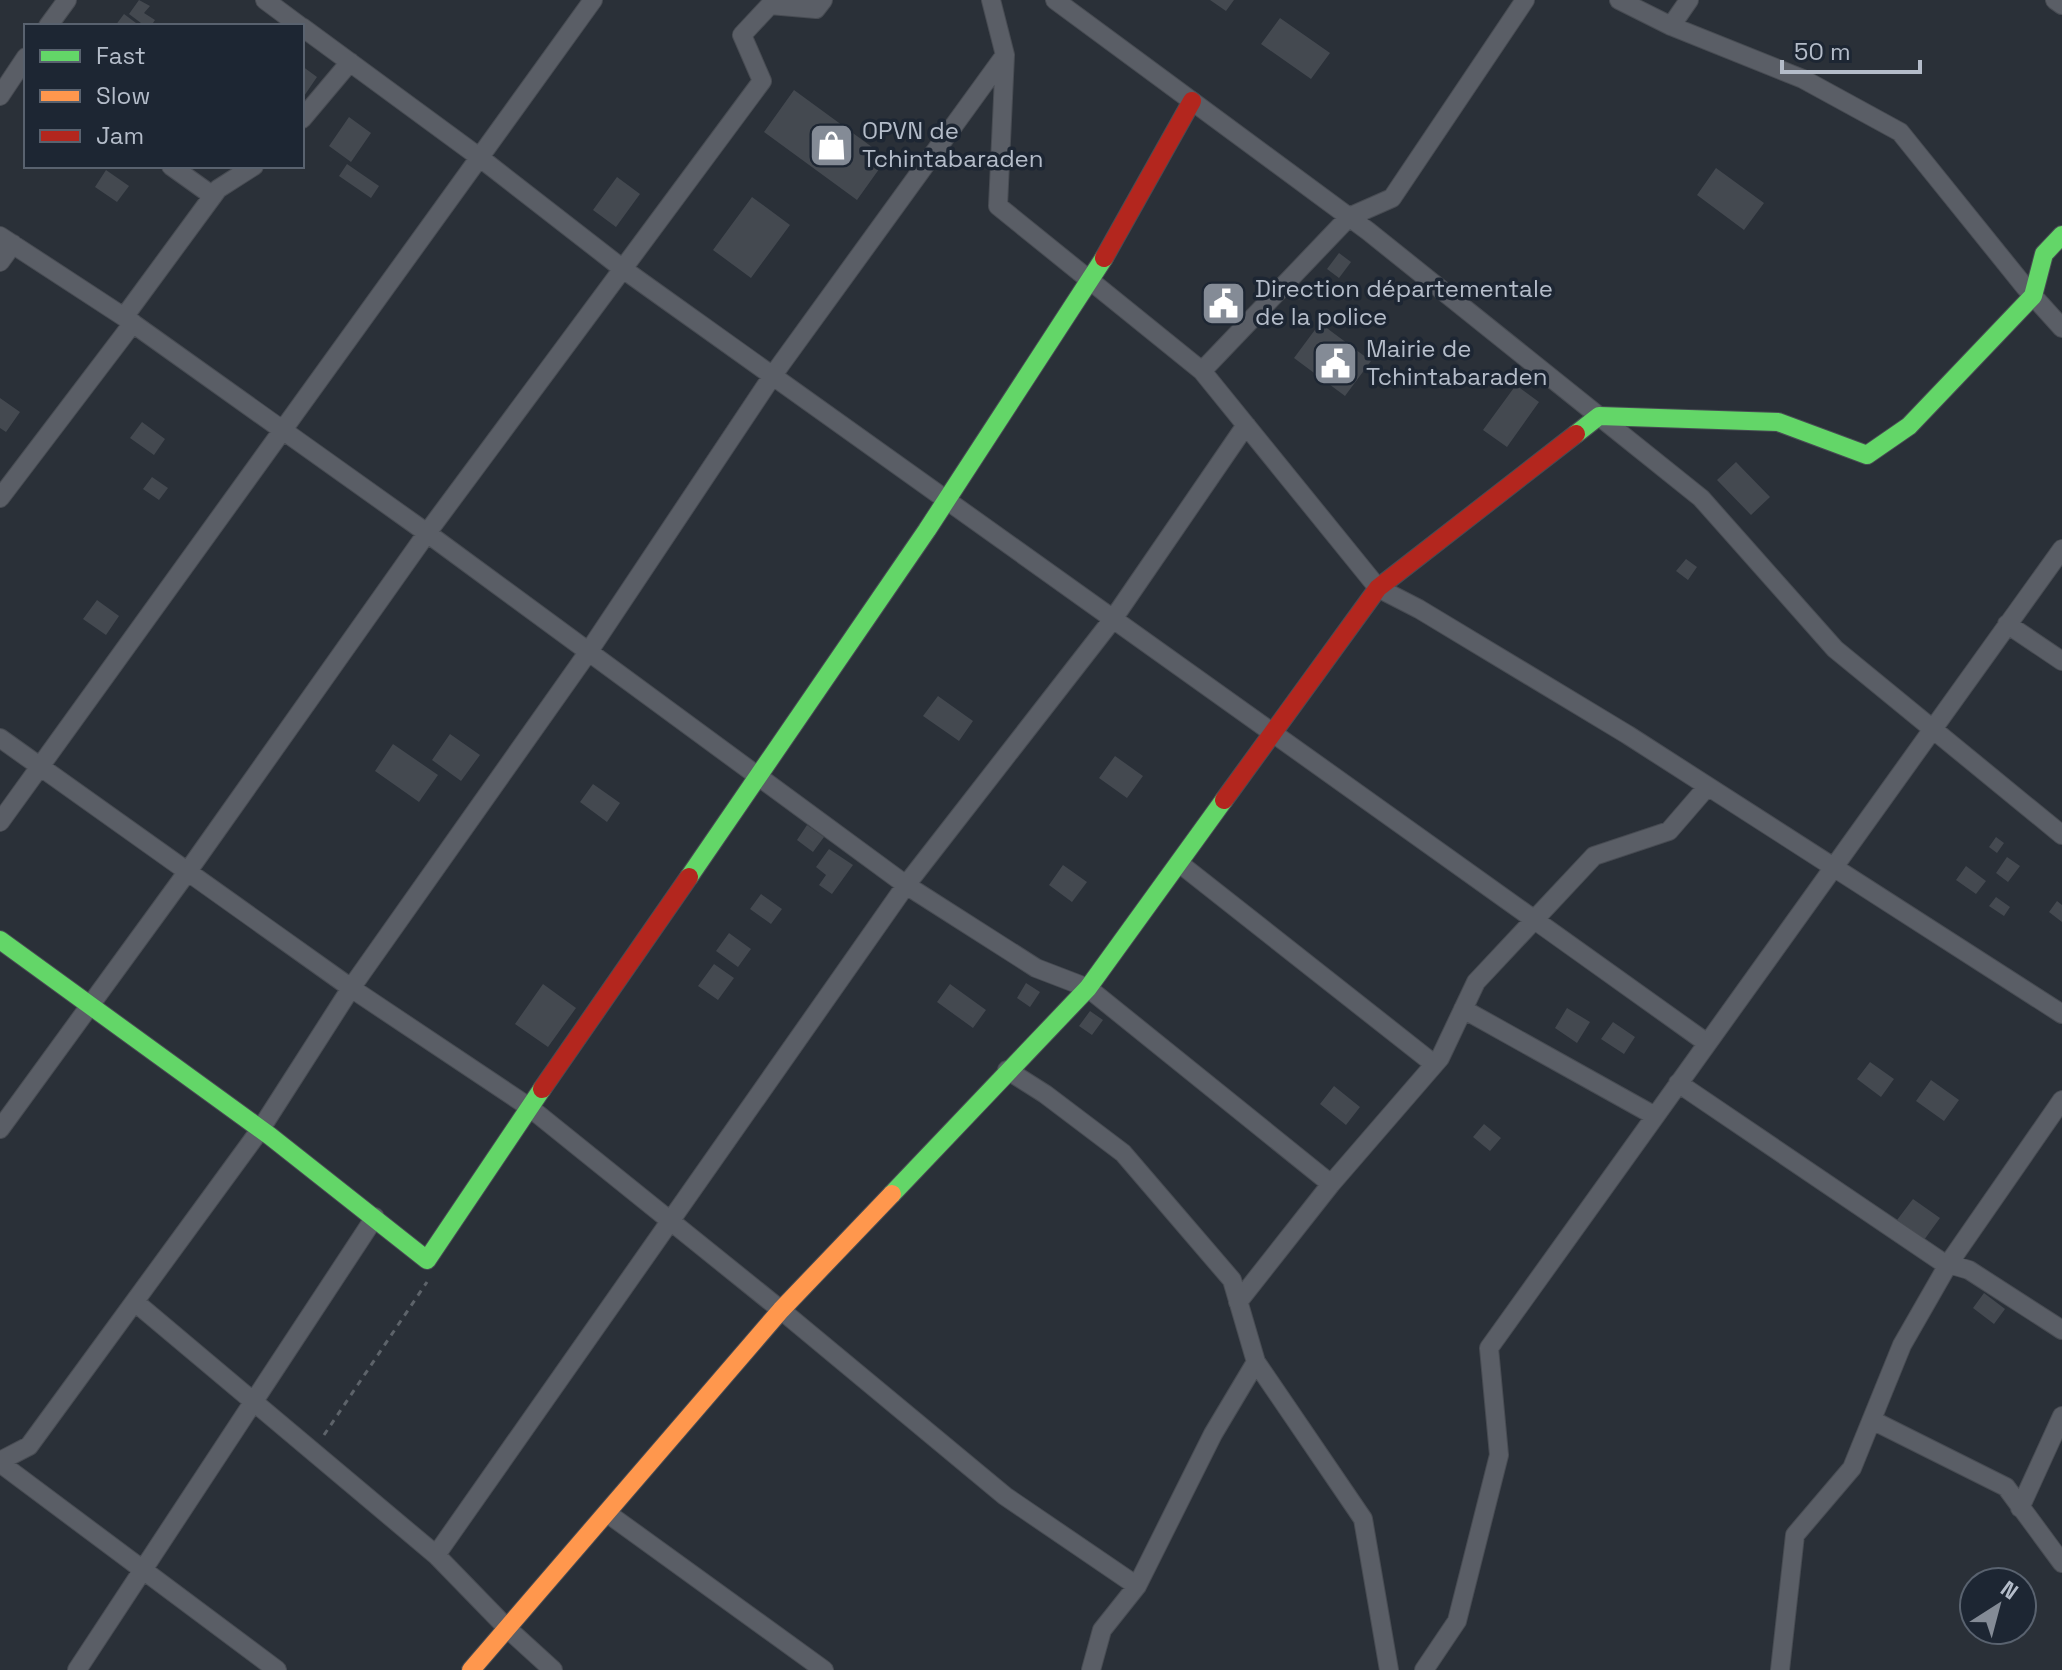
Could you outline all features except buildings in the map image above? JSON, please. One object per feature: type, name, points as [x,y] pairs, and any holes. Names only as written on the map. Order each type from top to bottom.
[{"type":"street","points":[[49,24],[67,0]]},
{"type":"street","points":[[265,0],[297,24]]},
{"type":"street","points":[[0,822],[593,0]]},
{"type":"street","points":[[0,1129],[188,871],[427,533],[762,81],[742,35],[770,5],[816,9],[823,0]]},
{"type":"street","points":[[991,0],[1005,55],[998,206],[1202,371],[1378,588],[1419,609],[1707,787],[2062,1014]]},
{"type":"street","points":[[1055,0],[1349,217],[1701,498],[1835,649],[2062,835]]},
{"type":"street","points":[[1202,371],[1349,217],[1392,198],[1525,0]]},
{"type":"street","points":[[1619,0],[1671,26],[1803,79],[1900,132],[2062,328]]},
{"type":"street","points":[[1671,26],[1689,0]]},
{"type":"street","points":[[2055,0],[2062,5]]},
{"type":"street","points":[[304,29],[479,157],[623,269],[1707,1043]]},
{"type":"street","points":[[277,1670],[0,1462],[29,1446],[260,1130],[351,988],[589,651],[773,375],[1005,55]]},
{"type":"street","points":[[0,96],[24,62]]},
{"type":"street","points":[[304,117],[350,62]]},
{"type":"street","points":[[0,940],[260,1130],[427,1260],[946,501],[1091,280],[1192,101]]},
{"type":"street","points":[[174,168],[213,196]]},
{"type":"street","points":[[0,498],[218,189],[251,168]]},
{"type":"street","points":[[471,1670],[781,1310],[1088,988],[1378,588],[1599,416],[1778,422],[1867,455],[1909,426],[2033,296],[2044,254],[2062,235]]},
{"type":"street","points":[[0,262],[6,240],[128,320],[427,533],[906,885],[1036,968],[1088,988],[1331,1184]]},
{"type":"street","points":[[436,1555],[906,885],[1113,619],[1246,425]]},
{"type":"street","points":[[1424,1670],[1457,1621],[1499,1455],[1489,1348],[2062,549]]},
{"type":"street","points":[[2007,624],[2062,661]]},
{"type":"street","points":[[0,738],[351,988],[529,1107],[1005,1496],[1137,1586]]},
{"type":"street","points":[[1238,1302],[1331,1184],[1434,1064],[1476,982],[1533,918],[1594,856],[1669,831],[1707,787]]},
{"type":"street","points":[[1179,863],[1434,1064]]},
{"type":"street","points":[[1463,1009],[1655,1116]]},
{"type":"street","points":[[1007,1070],[1045,1094],[1123,1153],[1232,1280],[1256,1362],[1363,1519],[1389,1670]]},
{"type":"street","points":[[1678,1083],[1942,1262],[1969,1270],[2062,1330]]},
{"type":"street","points":[[1780,1670],[1795,1535],[1852,1468],[1902,1345],[1949,1263],[2062,1100]]},
{"type":"street","points":[[77,1670],[375,1217]]},
{"type":"street","points":[[135,1302],[436,1555],[553,1670]]},
{"type":"street","points":[[1091,1670],[1102,1630],[1137,1586],[1213,1434],[1256,1362]]},
{"type":"street","points":[[2020,1508],[2062,1416]]},
{"type":"street","points":[[1872,1420],[2006,1487],[2062,1563]]},
{"type":"street","points":[[607,1513],[824,1670]]},
{"type":"path","points":[[312,1451],[429,1280],[427,1260]]},
{"type":"traffic: fast","points":[[1576,434],[1599,416],[1778,422],[1867,455],[1909,426],[2033,296],[2044,254],[2062,235]]},
{"type":"traffic: fast","points":[[689,877],[927,530],[1104,258]]},
{"type":"traffic: fast","points":[[892,1194],[1088,988],[1224,800]]},
{"type":"traffic: fast","points":[[0,940],[270,1136],[427,1260],[542,1089]]},
{"type":"traffic: slow","points":[[471,1670],[781,1310],[892,1194]]},
{"type":"traffic: jam","points":[[1104,258],[1192,101]]},
{"type":"traffic: jam","points":[[1224,800],[1378,588],[1576,434]]},
{"type":"traffic: jam","points":[[542,1089],[689,877]]},
{"type":"place","name":"OPVN de Tchintabaraden","points":[[831,145]]},
{"type":"place","name":"Direction départementale de la police","points":[[1224,303]]},
{"type":"place","name":"Mairie de Tchintabaraden","points":[[1335,363]]}]
